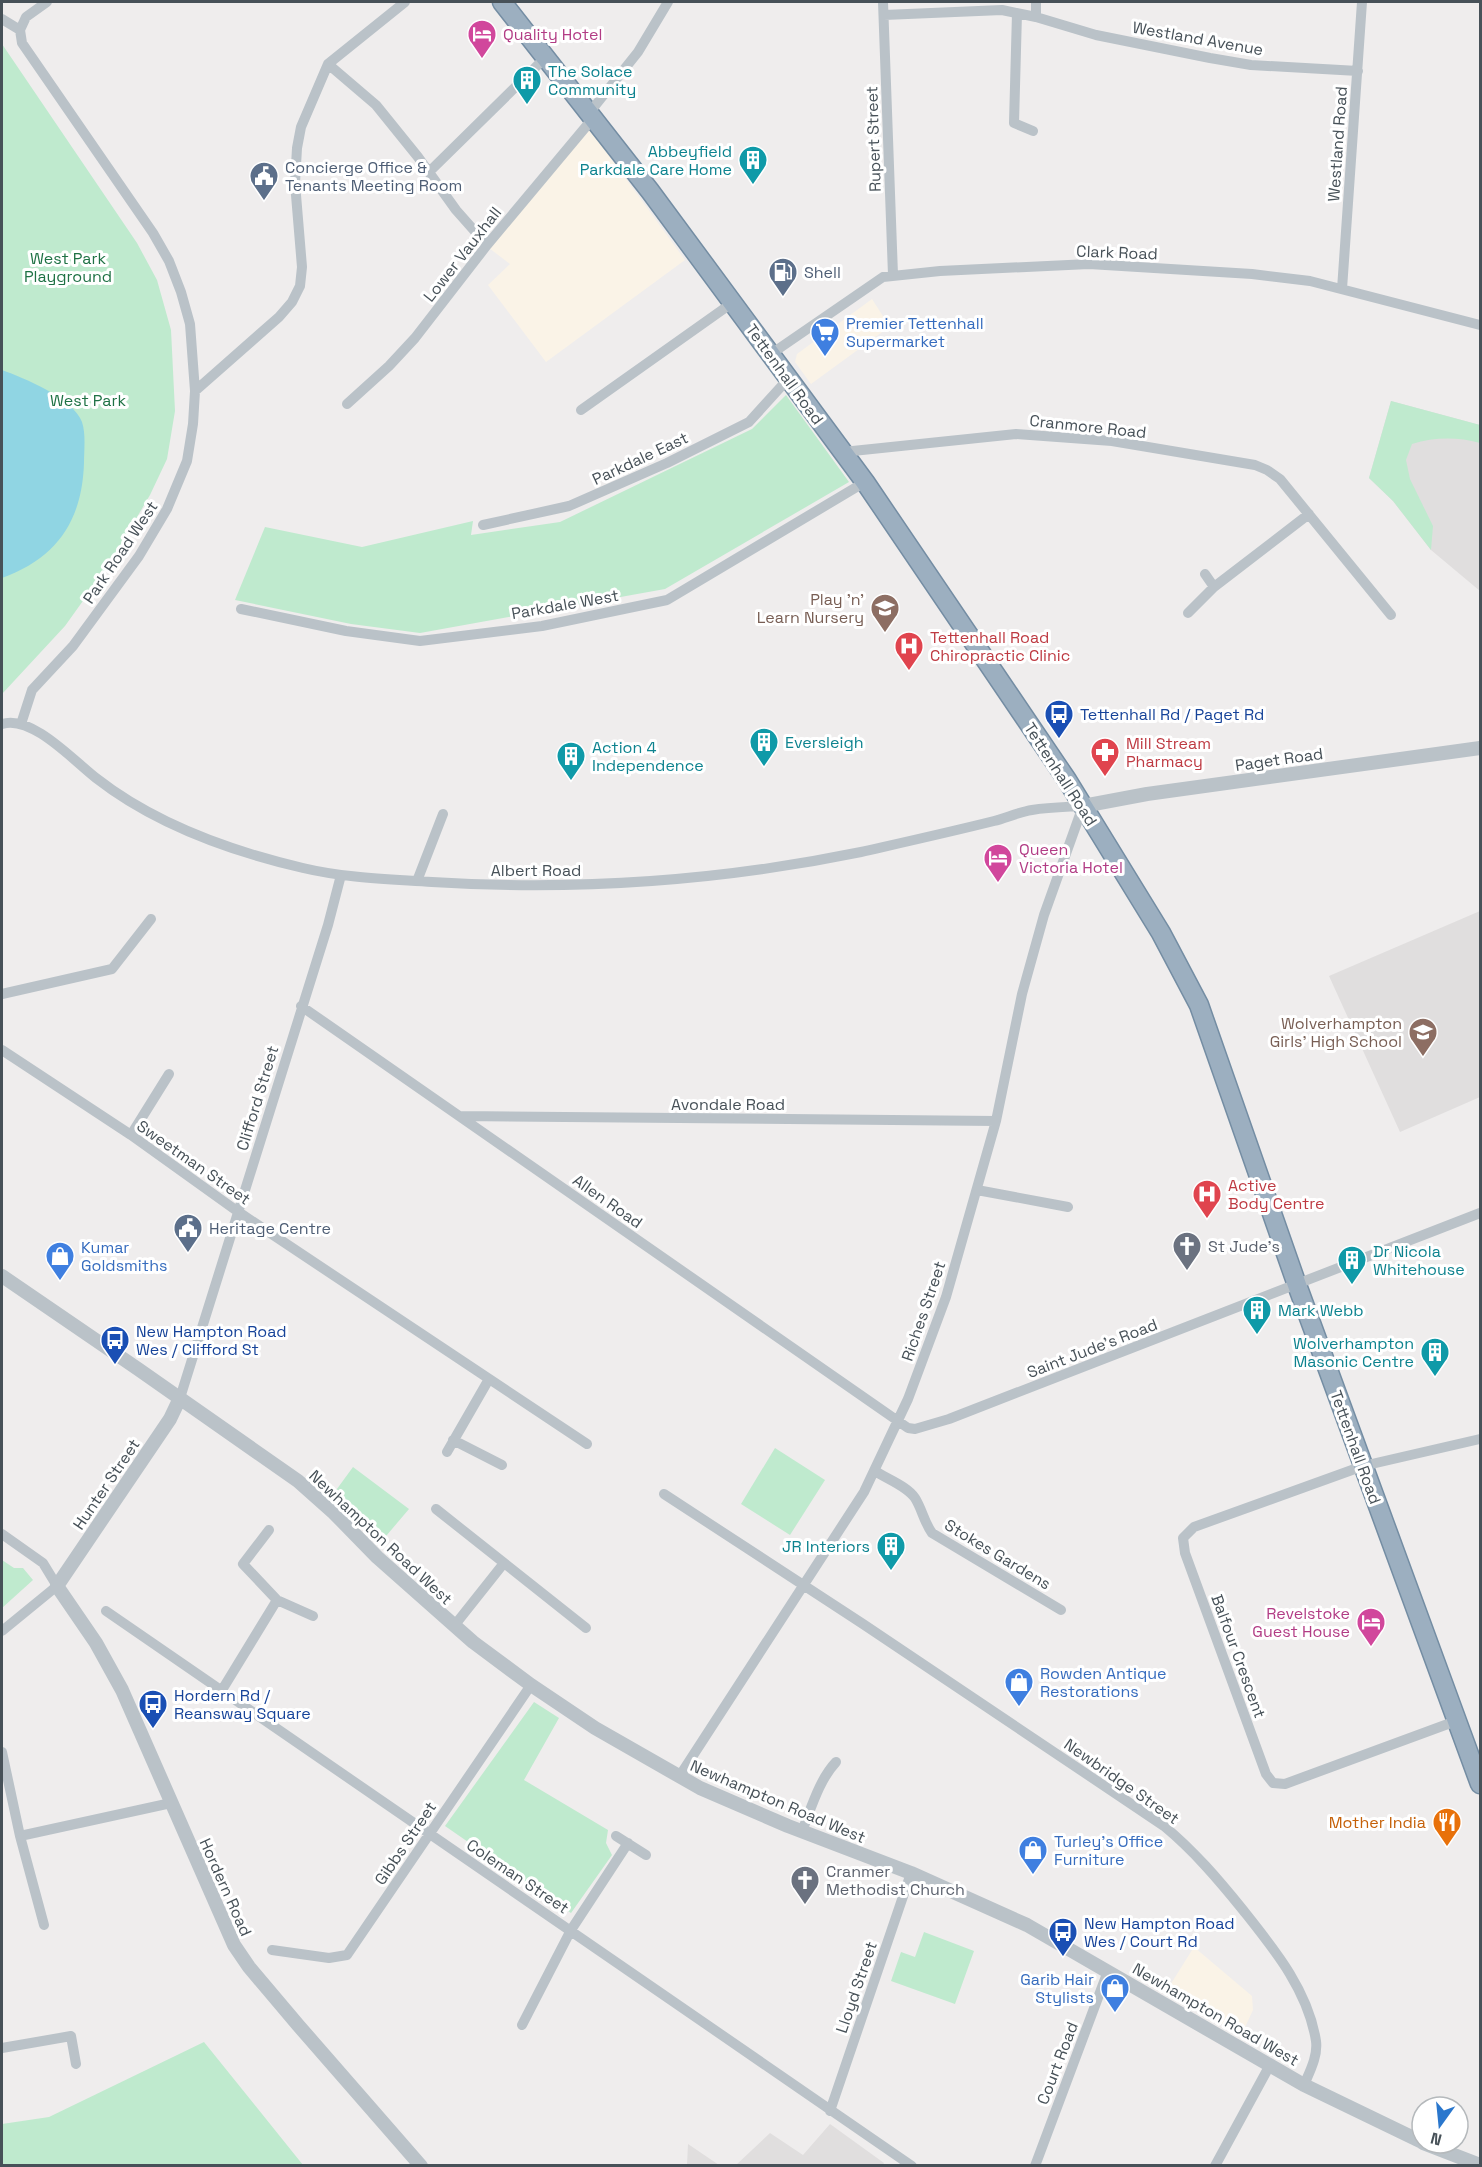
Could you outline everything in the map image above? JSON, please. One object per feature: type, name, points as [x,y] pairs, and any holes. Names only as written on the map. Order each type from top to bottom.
[{"type":"highway","name":"Tettenhall Road","points":[[505,3],[592,114],[865,482],[1083,806],[1161,933],[1199,1005],[1297,1285],[1480,1784]]},
{"type":"street","points":[[2,19],[20,30],[26,17],[47,2]]},
{"type":"street","points":[[195,391],[279,318],[292,302],[300,286],[302,260],[295,183],[301,127],[327,64],[405,2]]},
{"type":"street","name":"Lower Vauxhall","points":[[346,404],[389,366],[415,338],[592,114],[638,52],[668,2]]},
{"type":"street","name":"Rupert Street","points":[[883,2],[892,275]]},
{"type":"street","points":[[1036,2],[1036,17]]},
{"type":"street","name":"Westland Road","points":[[1342,289],[1362,2]]},
{"type":"street","name":"Westland Avenue","points":[[884,15],[979,9],[1017,13],[1095,35],[1251,65],[1358,71]]},
{"type":"street","points":[[1017,13],[1014,123],[1033,131]]},
{"type":"street","name":"Park Road West","points":[[20,30],[22,43],[153,233],[169,261],[182,292],[190,324],[195,391],[187,461],[167,509],[139,556],[73,646],[32,690],[21,723]]},
{"type":"street","points":[[429,172],[546,57]]},
{"type":"street","points":[[327,64],[376,105],[456,210],[487,245]]},
{"type":"street","name":"Clark Road","points":[[771,354],[883,277],[1102,264],[1252,274],[1310,281],[1480,326]]},
{"type":"street","points":[[581,410],[732,303]]},
{"type":"street","name":"Parkdale East","points":[[483,525],[569,506],[667,464],[749,422],[788,380]]},
{"type":"street","name":"Cranmore Road","points":[[843,452],[1016,434],[1112,441],[1255,465],[1280,479],[1391,615]]},
{"type":"street","name":"Parkdale West","points":[[241,609],[346,631],[420,641],[542,626],[667,600],[865,482]]},
{"type":"street","points":[[1188,613],[1214,587],[1309,514]]},
{"type":"street","points":[[1205,574],[1214,587]]},
{"type":"street","points":[[2,724],[21,723]]},
{"type":"street","name":"Albert Road","points":[[21,723],[42,735],[99,781],[134,804],[173,824],[244,854],[340,875],[517,886],[590,885],[746,872],[862,851],[1031,810],[1083,806]]},
{"type":"street","name":"Paget Road","points":[[1083,806],[1147,794],[1480,748]]},
{"type":"street","name":"Riches Street","points":[[679,1777],[864,1492],[898,1422],[946,1297],[996,1121],[1022,994],[1044,915],[1083,806]]},
{"type":"street","points":[[417,881],[443,814]]},
{"type":"street","name":"Clifford Street","points":[[180,1398],[328,925],[340,875]]},
{"type":"street","points":[[2,994],[112,969],[151,920]]},
{"type":"street","name":"Allen Road","points":[[301,1006],[898,1422]]},
{"type":"street","name":"Sweetman Street","points":[[2,1050],[130,1135],[237,1211],[587,1444]]},
{"type":"street","points":[[130,1135],[169,1074]]},
{"type":"street","name":"Avondale Road","points":[[460,1116],[996,1121]]},
{"type":"street","points":[[977,1190],[1068,1207]]},
{"type":"street","name":"Saint Jude's Road","points":[[898,1422],[915,1429],[949,1419],[1480,1213]]},
{"type":"street","name":"Newhampton Road West","points":[[2,1276],[298,1481],[334,1513],[377,1557],[454,1626],[531,1685],[595,1728],[679,1777],[721,1797],[802,1832],[911,1873],[1017,1920],[1304,2085],[1410,2137]]},
{"type":"street","points":[[447,1452],[489,1379]]},
{"type":"street","name":"Hunter Street","points":[[57,1586],[170,1419],[180,1398]]},
{"type":"street","points":[[1363,1466],[1480,1439]]},
{"type":"street","points":[[453,1440],[502,1465]]},
{"type":"street","name":"Balfour Crescent","points":[[1363,1466],[1194,1527],[1183,1538],[1189,1564],[1266,1774],[1274,1783],[1285,1784],[1456,1721]]},
{"type":"street","name":"Stokes Gardens","points":[[875,1471],[915,1498],[932,1533],[1061,1610]]},
{"type":"street","points":[[664,1494],[803,1585]]},
{"type":"street","points":[[436,1509],[586,1628]]},
{"type":"street","points":[[269,1530],[243,1564],[277,1600],[313,1616]]},
{"type":"street","points":[[2,1534],[43,1563],[57,1586],[2,1631]]},
{"type":"street","points":[[454,1626],[504,1563]]},
{"type":"street","name":"Newbridge Street","points":[[803,1585],[1164,1826],[1188,1846],[1256,1927],[1280,1958],[1296,1984],[1309,2014],[1316,2042],[1314,2061],[1304,2085]]},
{"type":"street","name":"Hordern Road","points":[[57,1586],[109,1665],[241,1957],[421,2166]]},
{"type":"street","points":[[222,1690],[277,1600]]},
{"type":"street","name":"Coleman Street","points":[[106,1611],[912,2166]]},
{"type":"street","name":"Gibbs Street","points":[[272,1950],[329,1958],[347,1954],[531,1685]]},
{"type":"street","points":[[2,1752],[20,1836],[44,1925]]},
{"type":"street","points":[[802,1832],[820,1788],[830,1768],[836,1762]]},
{"type":"street","points":[[20,1836],[171,1803]]},
{"type":"street","points":[[616,1836],[646,1855]]},
{"type":"street","points":[[522,2025],[571,1930],[628,1843]]},
{"type":"street","name":"Lloyd Street","points":[[830,2111],[911,1873]]},
{"type":"street","name":"Court Road","points":[[1035,2166],[1108,1971]]},
{"type":"street","points":[[2,2048],[71,2036],[76,2064]]},
{"type":"street","points":[[1215,2166],[1270,2065]]},
{"type":"street","name":"Newhampton Road West","points":[[1454,2155],[1480,2165]]},
{"type":"shaded area","points":[[589,128],[685,260],[546,362],[488,285],[510,264],[489,248]]},
{"type":"shaded area","points":[[872,299],[888,324],[885,330],[811,384],[795,362],[797,354]]},
{"type":"shaded area","points":[[1391,401],[1480,425],[1480,591],[1431,550],[1393,501],[1369,478]]},
{"type":"shaded area","name":"Wolverhampton Girls' High School","points":[[1480,911],[1480,1097],[1400,1132],[1329,976]]},
{"type":"shaded area","points":[[1194,1947],[1252,1996],[1253,2010],[1241,2036],[1167,1990]]},
{"type":"shaded area","points":[[830,2124],[884,2163],[883,2165],[736,2165],[770,2133],[803,2155]]},
{"type":"shaded area","points":[[688,2144],[719,2165],[687,2165]]},
{"type":"green space","name":"West Park","points":[[2,44],[137,243],[157,280],[171,330],[175,411],[167,459],[150,495],[110,563],[65,626],[2,694]]},
{"type":"green space","points":[[786,395],[849,482],[665,589],[420,633],[351,624],[235,600],[265,527],[362,547],[473,521],[471,535],[560,522],[752,429]]},
{"type":"green space","points":[[1391,401],[1480,425],[1480,443],[1446,439],[1412,444],[1406,460],[1410,479],[1433,526],[1431,550],[1393,501],[1369,478]]},
{"type":"green space","points":[[775,1448],[825,1480],[790,1535],[741,1504]]},
{"type":"green space","points":[[353,1467],[409,1509],[381,1542],[334,1493]]},
{"type":"green space","points":[[2,1560],[14,1568],[23,1568],[33,1580],[2,1608]]},
{"type":"green space","points":[[534,1702],[559,1718],[524,1780],[608,1830],[606,1843],[612,1855],[571,1913],[445,1826]]},
{"type":"green space","points":[[924,1932],[974,1951],[955,2004],[891,1981],[901,1952],[915,1957]]},
{"type":"green space","points":[[204,2042],[303,2165],[2,2165],[2,2124],[49,2117]]},
{"type":"water","points":[[2,370],[47,390],[77,413],[84,432],[84,463],[78,503],[63,535],[38,560],[2,578]]},
{"type":"place","name":"Quality Hotel","points":[[482,60]]},
{"type":"place","name":"The Solace Community","points":[[527,106]]},
{"type":"place","name":"Abbeyfield Parkdale Care Home","points":[[753,186]]},
{"type":"place","name":"Concierge Office & Tenants Meeting Room","points":[[264,202]]},
{"type":"place","name":"Shell","points":[[783,298]]},
{"type":"place","name":"Premier Tettenhall Supermarket","points":[[825,358]]},
{"type":"place","name":"Play 'n' Learn Nursery","points":[[885,634]]},
{"type":"place","name":"Tettenhall Road Chiropractic Clinic","points":[[909,672]]},
{"type":"place","name":"Tettenhall Rd / Paget Rd","points":[[1059,740]]},
{"type":"place","name":"Eversleigh","points":[[764,768]]},
{"type":"place","name":"Mill Stream Pharmacy","points":[[1105,778]]},
{"type":"place","name":"Action 4 Independence","points":[[571,782]]},
{"type":"place","name":"Queen Victoria Hotel","points":[[998,884]]},
{"type":"place","name":"Wolverhampton Girls' High School","points":[[1423,1058]]},
{"type":"place","name":"Active Body Centre","points":[[1207,1220]]},
{"type":"place","name":"Heritage Centre","points":[[188,1254]]},
{"type":"place","name":"St Jude's","points":[[1187,1272]]},
{"type":"place","name":"Kumar Goldsmiths","points":[[60,1282]]},
{"type":"place","name":"Dr Nicola Whitehouse","points":[[1352,1286]]},
{"type":"place","name":"Mark Webb","points":[[1257,1336]]},
{"type":"place","name":"New Hampton Road Wes / Clifford St","points":[[115,1366]]},
{"type":"place","name":"Wolverhampton Masonic Centre","points":[[1435,1378]]},
{"type":"place","name":"JR Interiors","points":[[891,1572]]},
{"type":"place","name":"Revelstoke Guest House","points":[[1371,1648]]},
{"type":"place","name":"Rowden Antique Restorations","points":[[1019,1708]]},
{"type":"place","name":"Hordern Rd / Reansway Square","points":[[153,1730]]},
{"type":"place","name":"Mother India","points":[[1447,1848]]},
{"type":"place","name":"Turley's Office Furniture","points":[[1033,1876]]},
{"type":"place","name":"Cranmer Methodist Church","points":[[805,1906]]},
{"type":"place","name":"New Hampton Road Wes / Court Rd","points":[[1063,1958]]},
{"type":"place","name":"Garib Hair Stylists","points":[[1115,2014]]},
{"type":"park label","name":"West Park Playground","points":[[68,267]]}]
